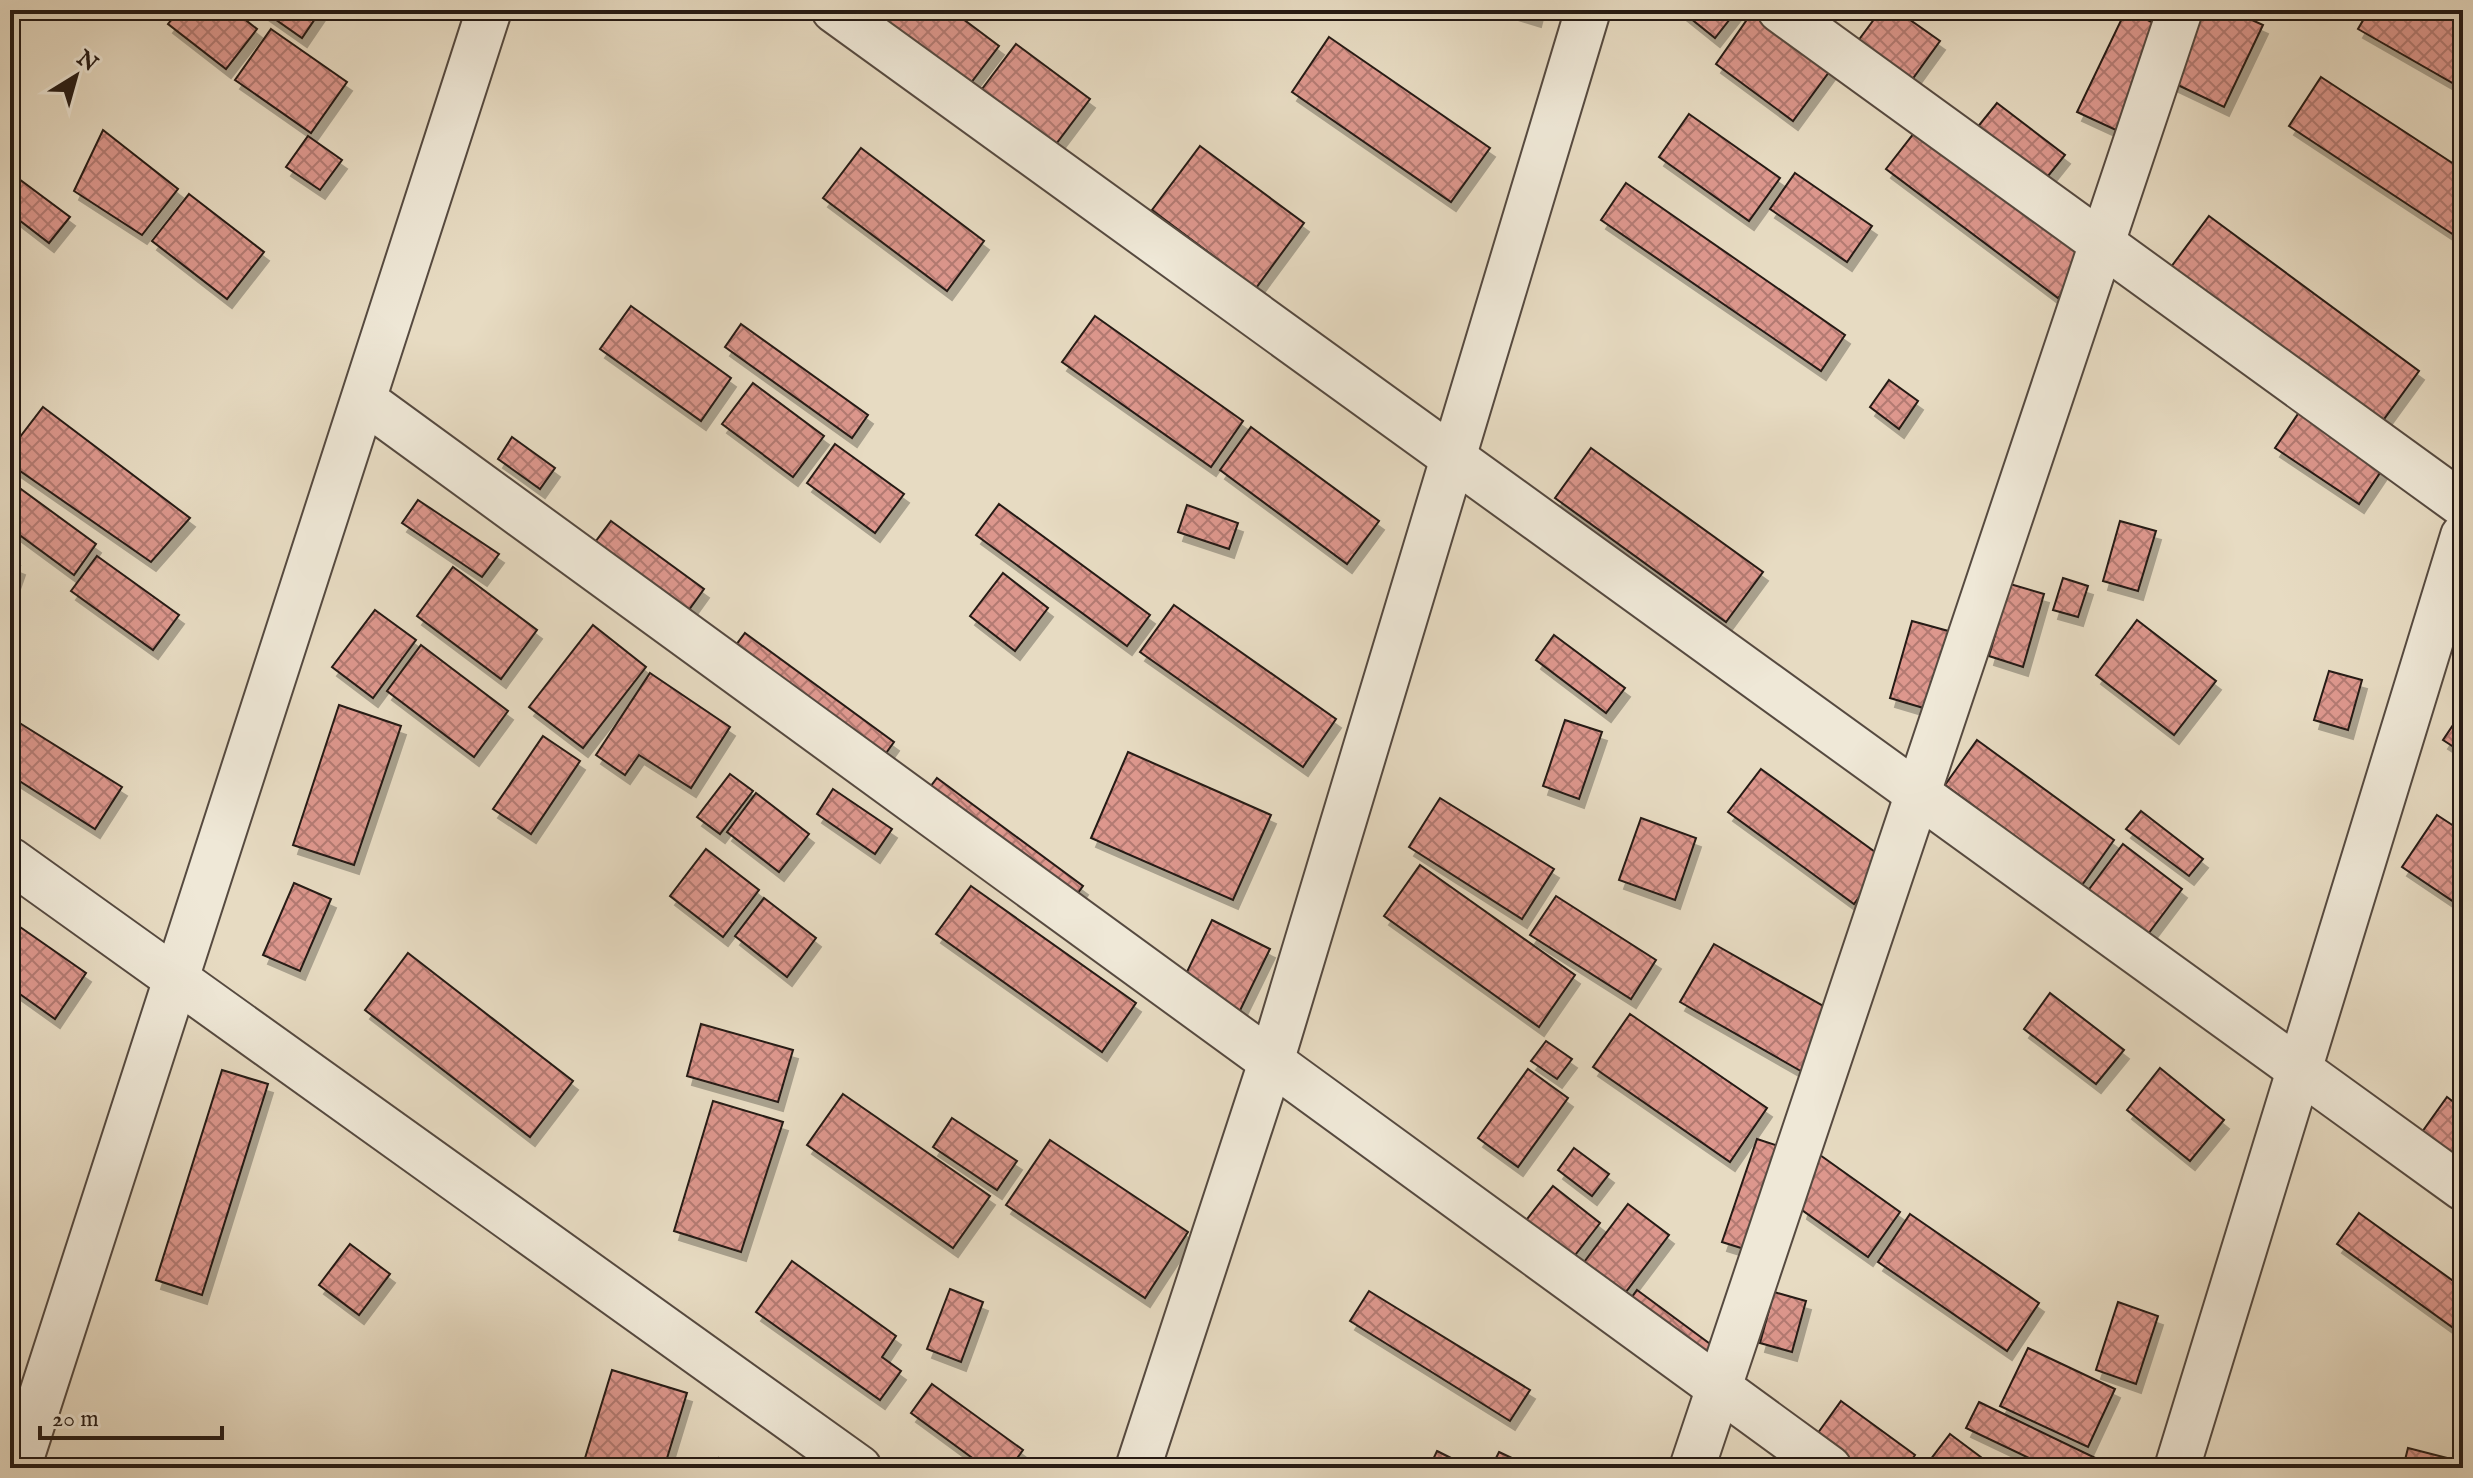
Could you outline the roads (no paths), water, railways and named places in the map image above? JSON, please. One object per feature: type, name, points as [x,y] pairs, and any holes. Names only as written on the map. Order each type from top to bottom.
[{"type":"street","points":[[18,1468],[489,10]]},
{"type":"street","points":[[834,10],[2463,1188]]},
{"type":"street","points":[[1138,1468],[1271,1062],[1588,10]]},
{"type":"street","points":[[1780,10],[2463,505]]},
{"type":"street","points":[[1692,1468],[2180,10]]},
{"type":"street","points":[[365,401],[1829,1468]]},
{"type":"street","points":[[2177,1468],[2463,536]]},
{"type":"street","points":[[10,860],[859,1468]]}]
